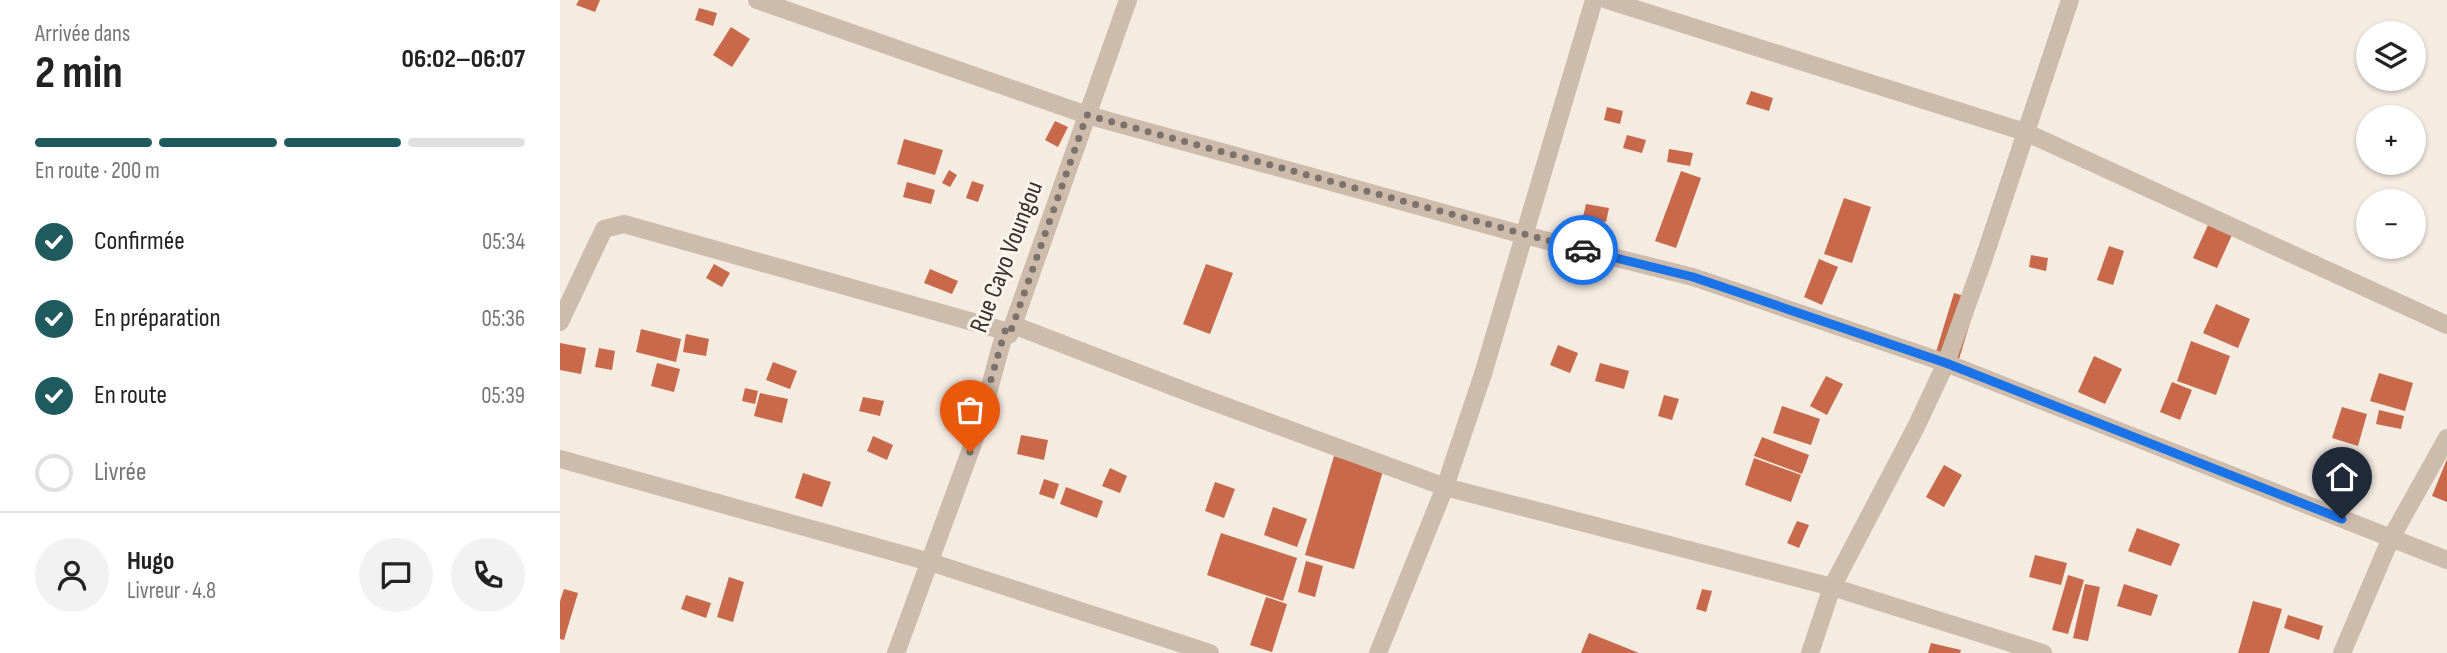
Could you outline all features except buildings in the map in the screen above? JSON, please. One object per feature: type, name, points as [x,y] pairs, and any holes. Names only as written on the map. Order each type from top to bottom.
[{"type":"street","points":[[757,0],[1087,115],[1524,235],[1693,277],[1946,363],[2447,560]]},
{"type":"street","name":"Rue Cayo Voungou","points":[[897,653],[978,430],[1009,328],[1128,0]]},
{"type":"street","points":[[1378,653],[1445,487],[1483,374],[1594,0]]},
{"type":"street","points":[[1607,0],[2025,132],[2447,325]]},
{"type":"street","points":[[1810,653],[1832,587],[1916,427],[1946,363],[2070,0]]},
{"type":"street","points":[[560,321],[604,229],[624,224],[1009,328],[1445,487],[1832,587],[2043,653]]},
{"type":"street","points":[[2342,653],[2391,538],[2447,438]]},
{"type":"street","points":[[560,459],[930,562],[1210,653]]},
{"type":"way so far","points":[[970,452],[1005,331],[1009,335],[1087,115],[1583,250]]},
{"type":"route","points":[[1583,250],[1693,277],[1946,363],[2342,519]]}]
